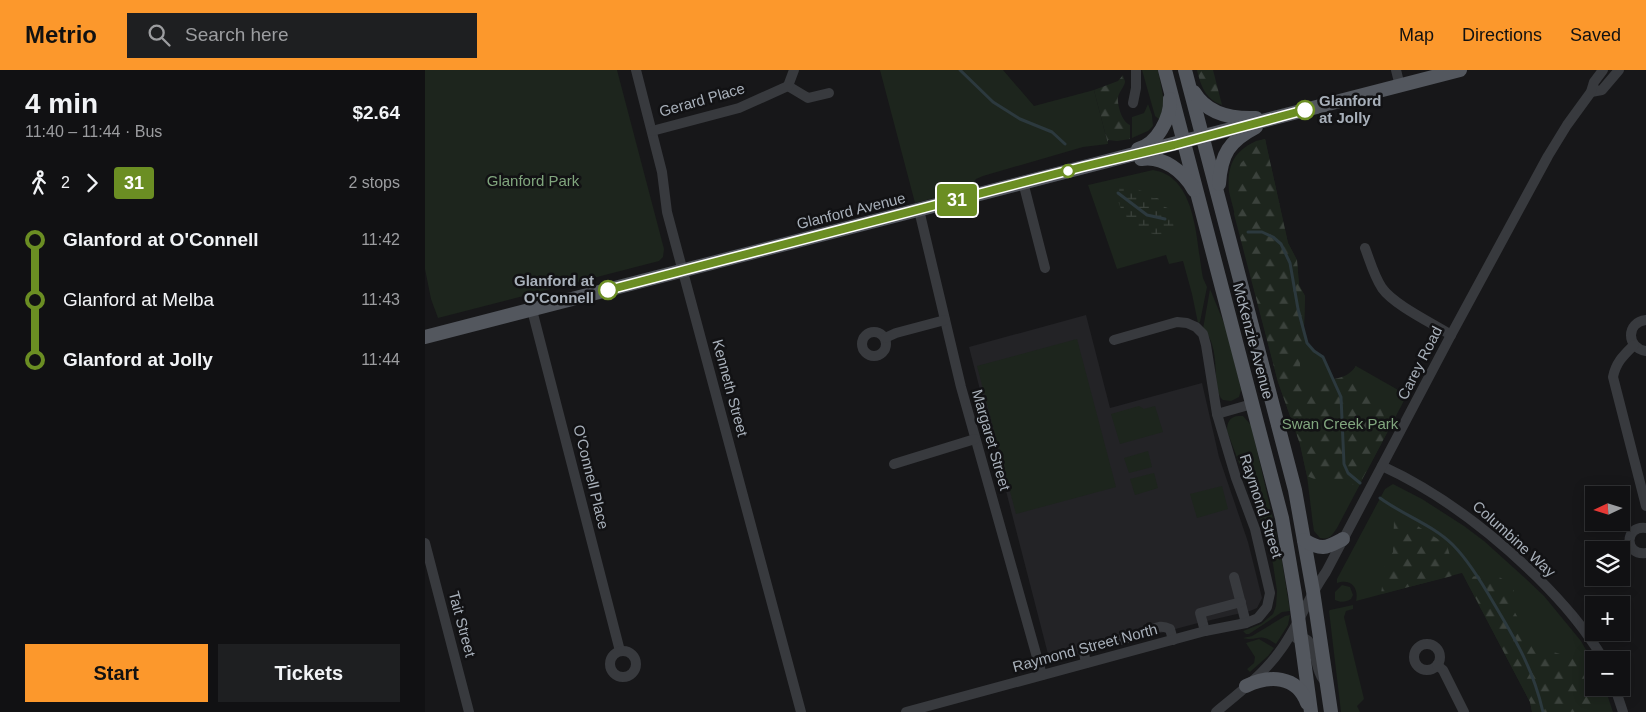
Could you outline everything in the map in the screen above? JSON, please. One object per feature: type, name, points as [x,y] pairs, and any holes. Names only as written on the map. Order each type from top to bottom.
[{"type":"main road","name":"Glanford Avenue","points":[[425,337],[1460,70]]},
{"type":"main road","points":[[1167,75],[1170,105],[1165,121],[1151,144],[1136,150],[1131,156],[1138,160],[1157,159],[1174,168],[1187,178],[1199,199]]},
{"type":"main road","name":"McKenzie Avenue","points":[[1167,75],[1281,518],[1299,622],[1311,712]]},
{"type":"main road","points":[[1187,75],[1199,100],[1213,111],[1235,118],[1277,117]]},
{"type":"main road","name":"McKenzie Avenue","points":[[1187,75],[1292,481],[1305,540],[1331,712]]},
{"type":"main road","points":[[1218,198],[1220,170],[1224,155],[1232,143],[1248,131],[1277,117]]},
{"type":"main road","points":[[1305,540],[1316,547],[1327,547],[1343,538]]},
{"type":"main road","points":[[1246,686],[1259,680],[1272,678],[1283,680],[1304,692],[1311,712]]},
{"type":"street","name":"Kenneth Street","points":[[636,70],[662,172],[667,212],[801,712]]},
{"type":"street","points":[[793,70],[788,86],[808,98],[829,93]]},
{"type":"street","points":[[1133,103],[1136,88],[1135,70]]},
{"type":"street","points":[[1397,70],[1400,86]]},
{"type":"street","points":[[1591,92],[1592,81],[1597,70]]},
{"type":"street","name":"Carey Road","points":[[1216,712],[1272,661],[1299,622],[1313,590],[1326,572],[1451,334],[1548,156],[1567,124],[1591,92],[1594,82],[1603,70]]},
{"type":"street","name":"Carey Road","points":[[1591,92],[1602,90],[1619,70]]},
{"type":"street","name":"Gerard Place","points":[[652,131],[739,108],[788,86]]},
{"type":"street","points":[[1023,182],[1045,268]]},
{"type":"street","name":"Margaret Street","points":[[919,210],[961,387],[1042,675]]},
{"type":"street","points":[[1365,248],[1372,269],[1383,288],[1392,298],[1451,334]]},
{"type":"street","name":"O'Connell Place","points":[[532,310],[620,651]]},
{"type":"street","points":[[885,338],[896,333],[945,320]]},
{"type":"street","points":[[1646,320],[1635,325],[1631,331],[1631,339],[1634,345],[1640,350],[1646,351]]},
{"type":"street","name":"Raymond Street","points":[[1114,340],[1177,322],[1196,326],[1203,334],[1217,414],[1236,478],[1255,529],[1269,584],[1270,600],[1267,607]]},
{"type":"street","points":[[1634,345],[1619,359],[1613,377],[1646,506]]},
{"type":"street","points":[[1217,414],[1252,404]]},
{"type":"street","points":[[895,464],[975,439]]},
{"type":"street","name":"Columbine Way","points":[[1382,466],[1457,508],[1489,534],[1521,562],[1569,610],[1589,635],[1599,651]]},
{"type":"street","points":[[1646,524],[1646,528],[1633,531],[1630,535],[1629,543],[1636,552],[1646,553]]},
{"type":"street","name":"Tait Street","points":[[425,543],[469,712]]},
{"type":"street","points":[[1234,577],[1246,622]]},
{"type":"street","points":[[1205,631],[1200,613],[1241,602]]},
{"type":"street","name":"Raymond Street North","points":[[906,712],[1205,631],[1246,622],[1258,618],[1267,607]]},
{"type":"street","points":[[1086,663],[1084,653],[1087,646],[1097,646],[1147,632],[1155,627],[1165,626],[1170,629],[1173,640]]},
{"type":"street","points":[[1286,642],[1301,637],[1310,641],[1313,646],[1317,667],[1326,682]]},
{"type":"street","points":[[1437,665],[1443,670],[1463,712]]},
{"type":"street","points":[[1618,696],[1623,712]]},
{"type":"street","points":[[949,700],[949,712]]},
{"type":"shaded area","points":[[1086,315],[1110,408],[1202,383],[1219,457],[1248,542],[1262,598],[1257,608],[1250,611],[1055,661],[1049,658],[969,347]]},
{"type":"green space","name":"Glanford Park","points":[[425,70],[617,70],[664,249],[663,257],[659,261],[438,318],[431,299],[425,269]]},
{"type":"green space","points":[[880,70],[1003,70],[1034,106],[1094,90],[1108,144],[1083,147],[983,176],[976,179],[970,188],[915,203]]},
{"type":"green space","points":[[1142,70],[1158,70],[1164,101],[1160,120],[1155,116]]},
{"type":"green space","points":[[1197,70],[1213,70],[1222,105],[1208,96],[1200,81]]},
{"type":"green space","points":[[1123,75],[1125,82],[1119,95],[1118,104],[1122,117],[1130,125],[1130,139],[1108,140],[1108,144],[1094,90],[1118,81]]},
{"type":"green space","points":[[1148,104],[1153,126],[1148,131],[1132,138],[1132,117],[1144,113]]},
{"type":"green space","name":"Swan Creek Park","points":[[1265,139],[1288,243],[1297,260],[1299,285],[1305,296],[1304,328],[1307,343],[1323,357],[1334,379],[1341,379],[1352,372],[1356,366],[1407,395],[1337,528],[1326,538],[1320,538],[1314,531],[1307,476],[1300,444],[1278,382],[1229,192],[1229,172],[1235,157],[1247,146]]},
{"type":"green space","name":"Swan Creek Park","points":[[1265,139],[1288,243],[1297,260],[1299,285],[1305,296],[1304,328],[1307,343],[1302,352],[1300,365],[1303,379],[1311,384],[1335,379],[1347,375],[1356,366],[1360,386],[1376,396],[1389,429],[1358,487],[1344,480],[1326,484],[1307,476],[1300,444],[1278,382],[1234,214],[1238,198],[1235,192],[1234,178],[1241,163],[1247,157],[1247,146]]},
{"type":"green space","points":[[1153,170],[1168,175],[1179,185],[1187,198],[1192,214],[1203,278],[1207,287],[1200,322],[1198,323],[1183,261],[1169,264],[1166,255],[1117,269],[1088,185]]},
{"type":"green space","points":[[1127,186],[1145,192],[1153,198],[1158,198],[1163,206],[1170,209],[1174,230],[1162,234],[1153,234],[1137,227],[1131,222],[1121,209],[1118,195],[1120,188]]},
{"type":"green space","points":[[1210,289],[1226,328],[1241,390],[1239,397],[1231,401],[1223,400],[1219,395],[1213,347],[1203,329]]},
{"type":"green space","points":[[1077,339],[1116,487],[1016,514],[977,366]]},
{"type":"green space","points":[[1139,406],[1144,409],[1155,406],[1163,432],[1120,444],[1111,414]]},
{"type":"green space","points":[[1238,416],[1243,416],[1251,425],[1280,549],[1290,611],[1282,612],[1249,634],[1243,631],[1261,624],[1273,614],[1276,606],[1277,591],[1273,564],[1262,524],[1227,431],[1229,421]]},
{"type":"green space","points":[[1148,451],[1152,467],[1129,473],[1124,458]]},
{"type":"green space","points":[[1154,473],[1158,488],[1135,495],[1130,479]]},
{"type":"green space","points":[[1393,484],[1422,499],[1464,526],[1484,541],[1544,596],[1581,641],[1587,651],[1585,651],[1585,696],[1608,696],[1613,712],[1532,712],[1530,702],[1462,573],[1356,601],[1357,596],[1353,585],[1346,582],[1337,583],[1337,579],[1385,489]]},
{"type":"green space","points":[[1222,486],[1228,509],[1197,518],[1190,494]]},
{"type":"green space","points":[[1402,516],[1447,545],[1452,576],[1381,594],[1385,565],[1393,552],[1394,520]]},
{"type":"green space","points":[[1493,573],[1512,585],[1514,591],[1512,607],[1538,647],[1585,662],[1585,696],[1594,696],[1589,712],[1532,712],[1530,702],[1465,578]]},
{"type":"green space","points":[[1342,585],[1350,587],[1353,595],[1347,601],[1339,602],[1335,600],[1335,592]]},
{"type":"green space","points":[[1353,605],[1353,609],[1346,611],[1344,617],[1364,699],[1357,706],[1360,712],[1341,712],[1329,611]]},
{"type":"green space","points":[[1290,615],[1288,625],[1276,644],[1262,637],[1243,638],[1252,636],[1285,616]]},
{"type":"green space","points":[[1259,639],[1274,648],[1250,672],[1247,669],[1254,663],[1255,657],[1246,643]]},
{"type":"waterway","points":[[960,70],[993,102],[1020,119],[1052,132],[1065,144]]},
{"type":"waterway","points":[[1118,193],[1147,215],[1165,219]]},
{"type":"waterway","points":[[1248,232],[1262,232],[1273,237],[1281,244],[1290,263],[1298,309],[1307,343],[1323,357],[1341,397],[1344,464],[1348,473],[1360,483]]},
{"type":"waterway","points":[[1380,498],[1445,538],[1475,572],[1523,654],[1534,681],[1543,712]]},
{"type":"bus line","name":"31","points":[[608,290],[1305,110]]},
{"type":"place","name":"Glanford at Jolly","points":[[1305,110]]},
{"type":"place","name":"Glanford at O'Connell","points":[[608,290]]}]
